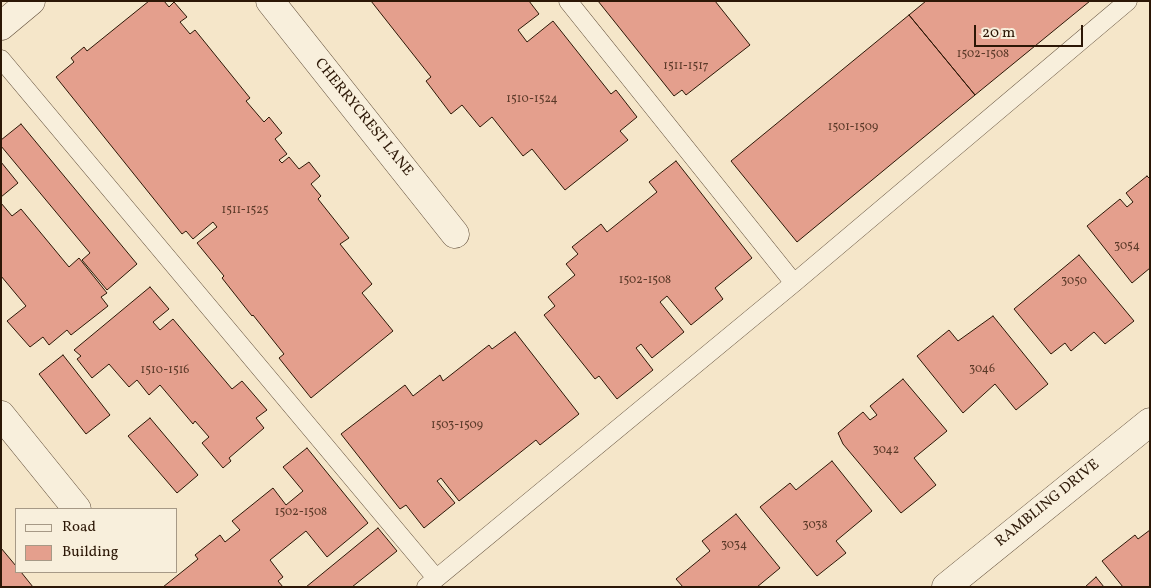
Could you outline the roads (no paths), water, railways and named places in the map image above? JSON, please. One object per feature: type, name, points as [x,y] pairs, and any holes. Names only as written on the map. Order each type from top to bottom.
[{"type":"street","points":[[1,26],[31,1]]},
{"type":"street","name":"CHERRYCREST LANE","points":[[270,1],[455,234]]},
{"type":"street","points":[[1,415],[76,508]]},
{"type":"street","name":"RAMBLING DRIVE","points":[[946,587],[1150,422]]},
{"type":"lane","points":[[568,1],[794,283]]},
{"type":"lane","points":[[1,59],[431,582],[794,283],[1128,1]]}]
